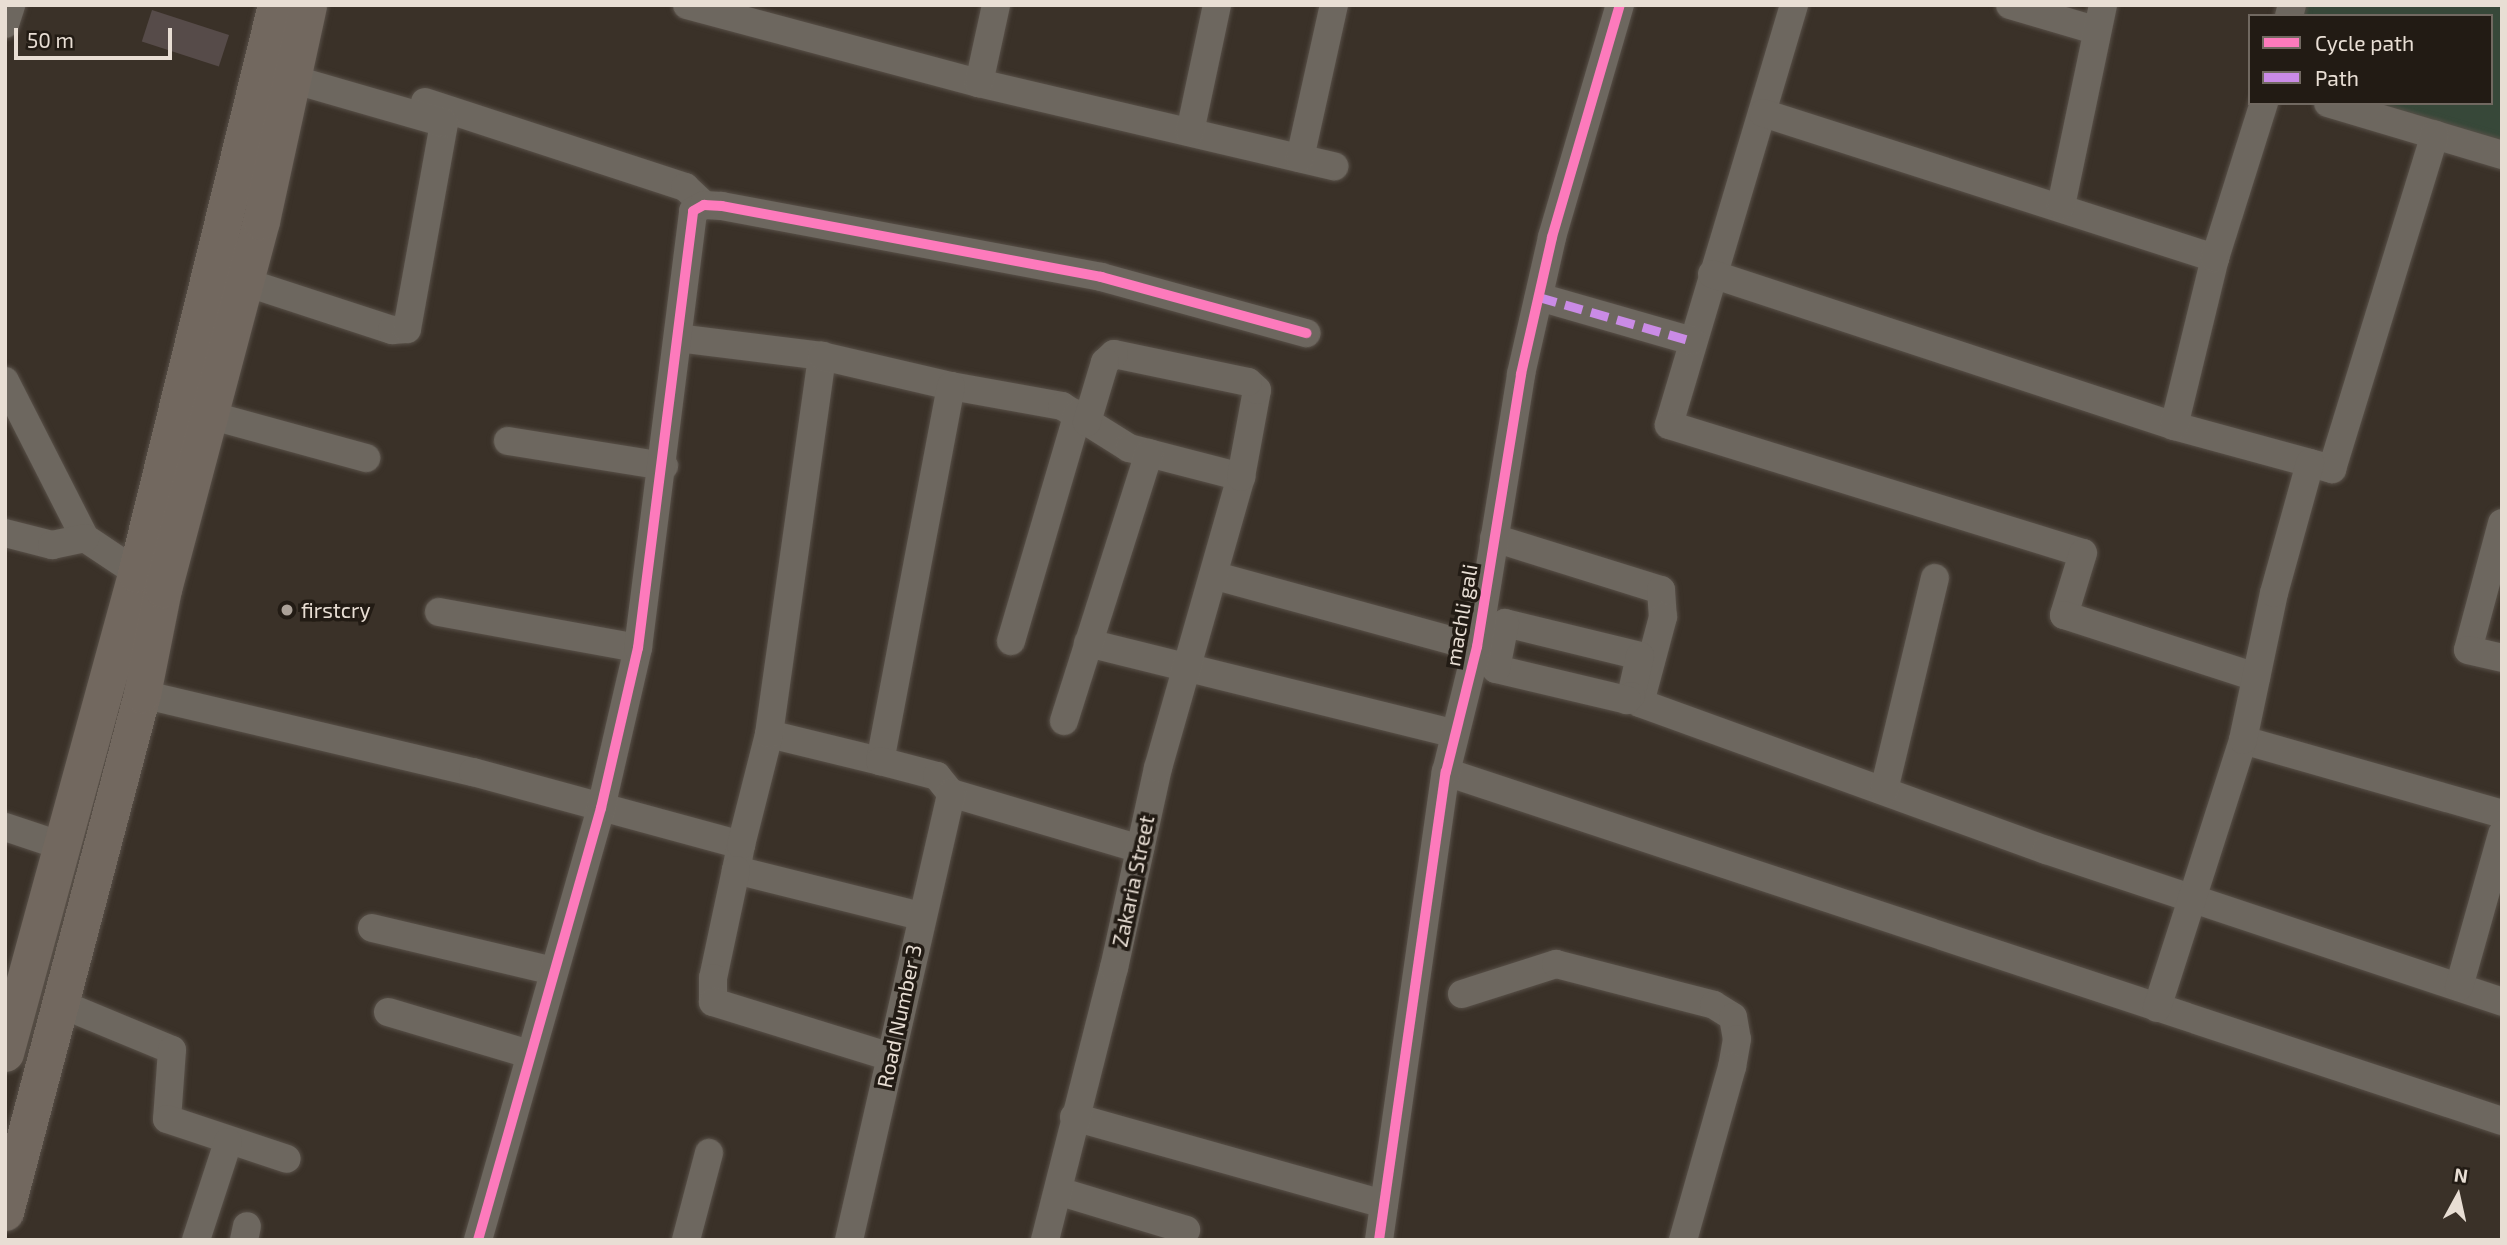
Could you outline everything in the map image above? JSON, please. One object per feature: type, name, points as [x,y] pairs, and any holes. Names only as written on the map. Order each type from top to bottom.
[{"type":"main road","points":[[5,1212],[142,694],[150,581],[276,5]]},
{"type":"main road","points":[[5,1053],[62,846],[150,581],[209,415],[245,282],[308,5]]},
{"type":"street","points":[[5,24],[11,5]]},
{"type":"street","points":[[687,5],[769,16],[979,83],[1334,166]]},
{"type":"street","points":[[979,83],[996,5]]},
{"type":"street","points":[[1190,132],[1217,5]]},
{"type":"street","points":[[1300,158],[1334,5]]},
{"type":"street","name":"machli gali","points":[[1379,1240],[1446,772],[1455,734],[1487,650],[1494,538],[1539,297],[1620,5]]},
{"type":"street","points":[[1794,5],[1692,341],[1670,425],[2083,552],[2064,615],[2256,677]]},
{"type":"street","points":[[2010,5],[2099,18],[2061,206]]},
{"type":"street","points":[[294,69],[685,187],[704,205],[1101,277],[1306,333]]},
{"type":"street","points":[[245,282],[393,330],[407,329],[444,123],[294,69]]},
{"type":"street","points":[[2174,426],[2214,258],[2263,105]]},
{"type":"street","points":[[2335,105],[2502,155]]},
{"type":"street","points":[[1763,113],[2061,206],[2214,258]]},
{"type":"street","points":[[1712,274],[2174,426],[2332,469],[2435,135]]},
{"type":"street","points":[[478,1240],[601,808],[638,648],[664,466],[690,219],[704,205]]},
{"type":"street","points":[[1539,297],[1692,341]]},
{"type":"street","points":[[678,338],[822,356],[951,386],[1053,403],[1082,418],[1113,440],[1149,453],[1241,478]]},
{"type":"street","name":"Zakaria Street","points":[[1045,1240],[1140,849],[1216,576],[1258,397],[1248,382],[1114,354],[1105,362],[1082,418]]},
{"type":"street","points":[[822,356],[769,734],[739,858],[713,1002],[891,1057]]},
{"type":"street","points":[[880,761],[951,386]]},
{"type":"street","points":[[11,393],[85,538],[150,581]]},
{"type":"street","points":[[5,430],[11,393]]},
{"type":"street","points":[[209,415],[366,458]]},
{"type":"street","points":[[1011,641],[1082,418]]},
{"type":"street","points":[[508,441],[664,466]]},
{"type":"street","points":[[1064,721],[1149,453]]},
{"type":"street","points":[[2157,1008],[2243,740],[2309,463]]},
{"type":"street","points":[[2502,523],[2468,650],[2502,658]]},
{"type":"street","points":[[5,533],[52,545],[85,538]]},
{"type":"street","points":[[1216,576],[1487,650],[1496,669],[1627,700],[1637,690],[1664,617],[1661,590],[1494,538]]},
{"type":"street","points":[[1884,790],[1935,578]]},
{"type":"street","points":[[439,612],[638,648]]},
{"type":"street","points":[[1487,650],[1508,622],[1640,656],[1637,690],[1640,703],[2193,898],[2502,1002]]},
{"type":"street","points":[[1088,643],[1188,672],[1455,734]]},
{"type":"street","points":[[142,694],[601,808],[739,858],[920,916]]},
{"type":"street","points":[[769,734],[937,776],[951,793],[1140,849]]},
{"type":"street","points":[[2243,740],[2502,814]]},
{"type":"street","points":[[1446,772],[2502,1121]]},
{"type":"street","name":"Road Number 3","points":[[849,1240],[920,916],[951,793]]},
{"type":"street","points":[[5,827],[62,846]]},
{"type":"street","points":[[2459,987],[2502,834]]},
{"type":"street","points":[[372,928],[554,971]]},
{"type":"street","points":[[1462,994],[1556,964],[1714,1005],[1733,1017],[1737,1039],[1732,1067],[1683,1240]]},
{"type":"street","points":[[61,1004],[172,1050],[167,1119],[228,1142],[287,1159]]},
{"type":"street","points":[[388,1012],[529,1054]]},
{"type":"street","points":[[1073,1118],[1384,1204]]},
{"type":"street","points":[[196,1240],[228,1142]]},
{"type":"street","points":[[686,1240],[709,1153]]},
{"type":"street","points":[[1058,1191],[1186,1230]]},
{"type":"green space","points":[[2301,5],[2502,5],[2502,143],[2367,105],[2493,105],[2493,14],[2299,14]]},
{"type":"building","points":[[152,10],[229,35],[219,66],[142,41]]},
{"type":"marked path","points":[[1539,297],[1692,341]]},
{"type":"cycle path","points":[[1379,1240],[1446,772],[1477,647],[1521,374],[1552,237],[1620,5]]},
{"type":"cycle path","points":[[478,1240],[601,808],[638,648],[693,211],[704,205],[722,206],[1101,277],[1306,333]]},
{"type":"place","name":"firstcry","points":[[287,610]]}]
